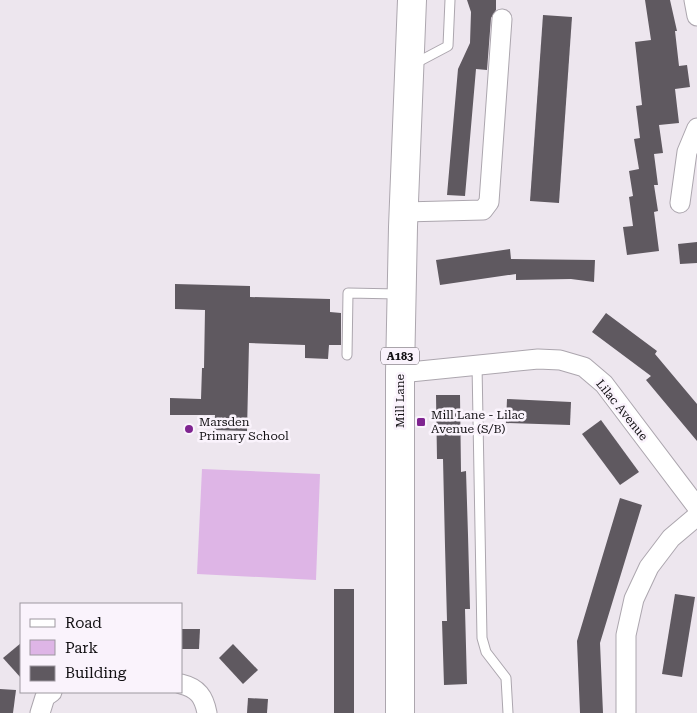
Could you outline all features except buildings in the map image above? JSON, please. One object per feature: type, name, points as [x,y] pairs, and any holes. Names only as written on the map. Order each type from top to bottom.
[{"type":"main road","name":"Mill Lane","points":[[400,713],[400,373],[412,0]]},
{"type":"street","points":[[694,0],[697,16]]},
{"type":"street","points":[[404,212],[483,210],[487,206],[489,202],[502,19]]},
{"type":"street","points":[[680,202],[687,152],[697,128]]},
{"type":"street","name":"Lilac Avenue","points":[[400,373],[538,359],[560,360],[584,367],[604,384],[697,507]]},
{"type":"street","points":[[626,713],[626,635],[634,599],[649,567],[671,538],[697,516]]},
{"type":"street","points":[[182,684],[191,686],[204,698],[207,713]]},
{"type":"street","points":[[40,713],[45,697],[51,693]]},
{"type":"lane","points":[[410,66],[448,46],[450,0]]},
{"type":"lane","points":[[347,355],[348,293],[402,294]]},
{"type":"lane","points":[[477,365],[482,638],[486,652],[506,678],[508,713]]},
{"type":"green space","points":[[202,469],[320,474],[316,580],[197,574]]},
{"type":"place","name":"Mill Lane - Lilac Avenue (S/B)","points":[[421,422]]},
{"type":"place","name":"Marsden Primary School","points":[[189,429]]}]
